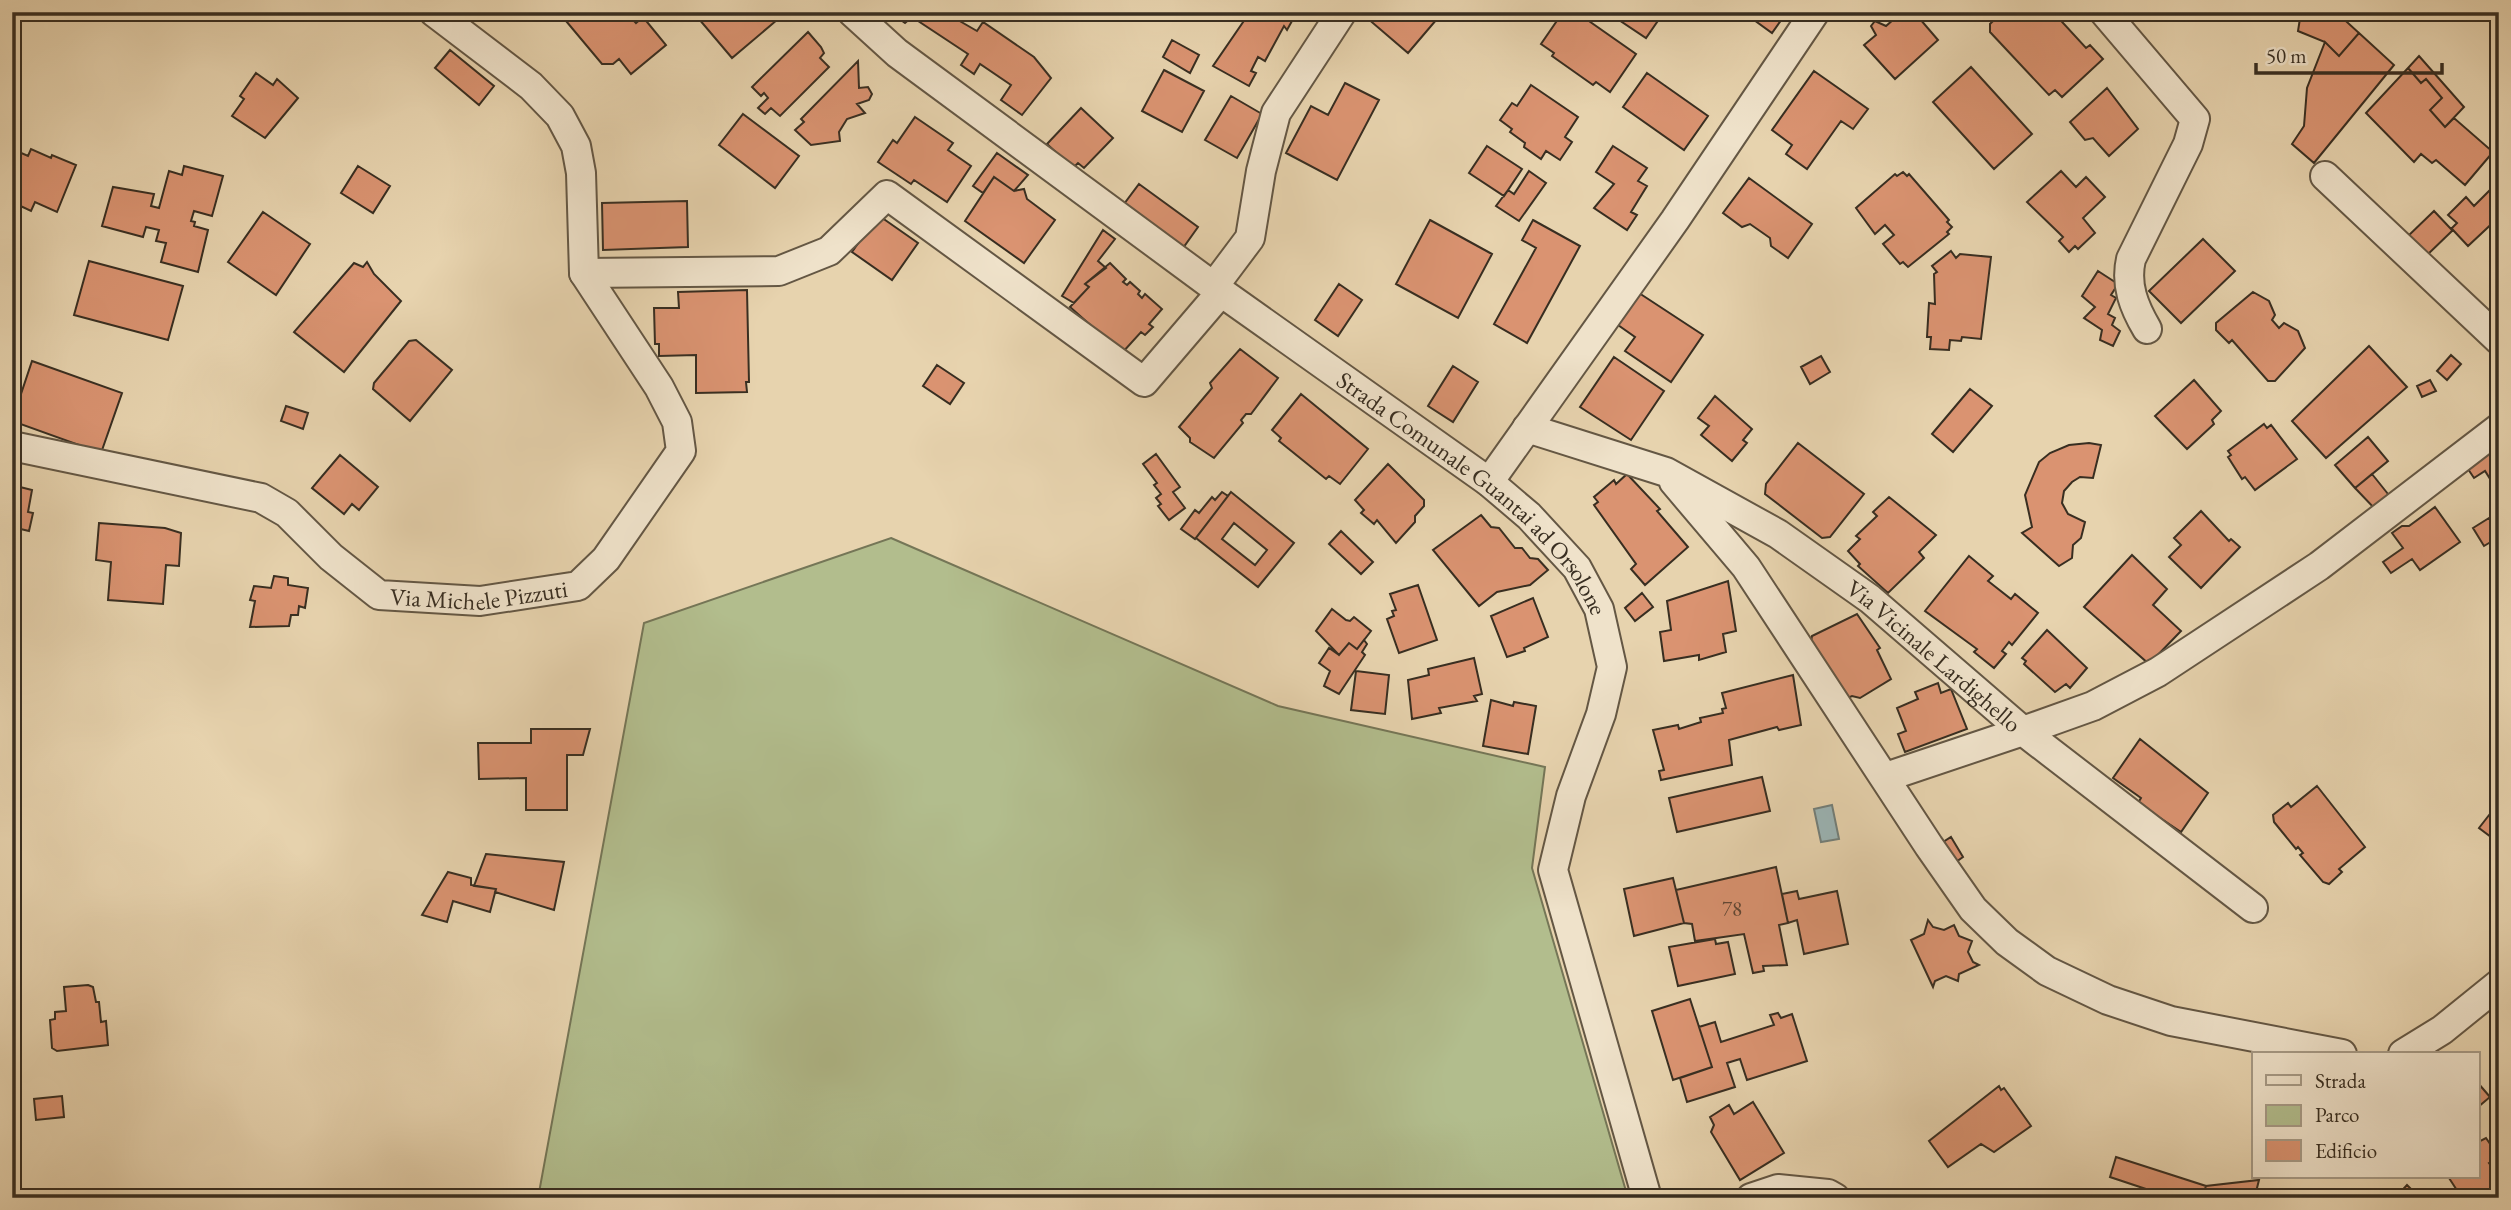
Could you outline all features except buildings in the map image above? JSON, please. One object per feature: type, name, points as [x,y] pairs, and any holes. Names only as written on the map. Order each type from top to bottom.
[{"type":"street","points":[[434,12],[531,86],[560,116],[576,146],[581,173],[584,273],[779,271],[829,251],[887,195],[1144,382],[1217,289],[1250,238],[1261,171],[1276,113],[1342,12]]},
{"type":"street","name":"Strada Comunale Guantai ad Orsolone","points":[[852,12],[897,53],[1217,289],[1489,482],[1529,516],[1577,568],[1599,609],[1612,667],[1601,714],[1571,796],[1553,870],[1647,1198]]},
{"type":"street","points":[[1489,482],[1675,220],[1815,12]]},
{"type":"street","points":[[2104,12],[2195,119],[2188,144],[2131,259],[2128,272],[2131,296],[2147,329]]},
{"type":"street","points":[[2325,176],[2499,340]]},
{"type":"street","name":"Via Michele Pizzuti","points":[[12,446],[261,498],[287,513],[331,557],[379,595],[480,601],[578,586],[606,559],[681,451],[677,422],[659,387],[584,273]]},
{"type":"street","name":"Via Vicinale Lardighello","points":[[1527,428],[1666,472],[1779,534],[1870,599],[2023,731],[2093,706],[2158,672],[2319,566],[2499,428]]},
{"type":"street","points":[[1666,472],[1746,567],[1812,672],[1886,777],[1929,846],[1973,909],[2007,942],[2046,971],[2108,1000],[2171,1021],[2332,1052]]},
{"type":"street","points":[[1886,777],[2023,731],[2253,908]]},
{"type":"street","points":[[2406,1052],[2442,1030],[2499,984]]},
{"type":"street","points":[[1751,1198],[1778,1189],[1828,1194],[1835,1198]]},
{"type":"green space","points":[[891,538],[1278,706],[1545,767],[1532,868],[1628,1198],[538,1198],[644,623]]},
{"type":"water","points":[[1832,805],[1839,839],[1821,842],[1814,809]]}]
